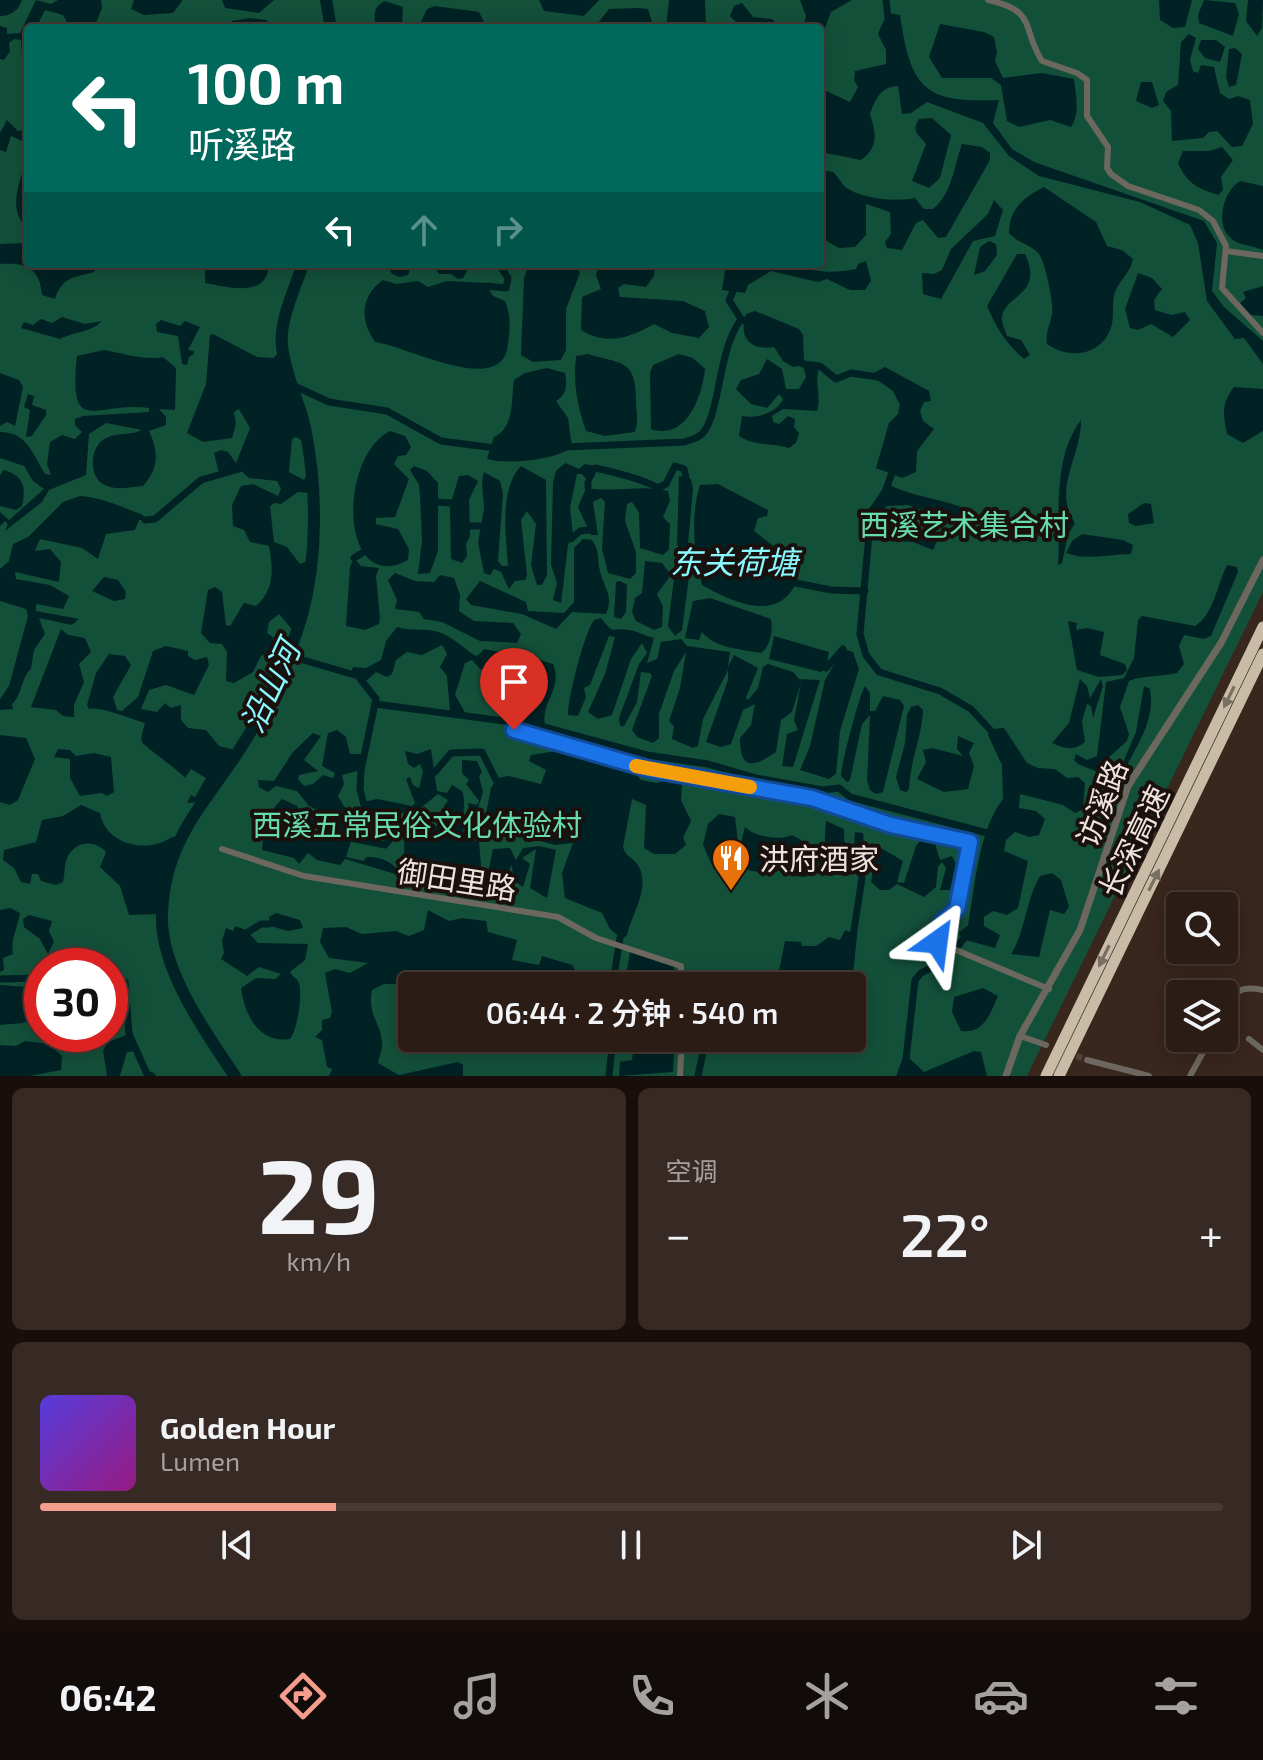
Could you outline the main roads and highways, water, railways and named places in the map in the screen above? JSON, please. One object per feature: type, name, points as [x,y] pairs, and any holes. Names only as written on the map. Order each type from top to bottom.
[{"type":"highway","name":"长深高速","points":[[1046,1076],[1263,627]]},
{"type":"highway","name":"长深高速","points":[[1059,1076],[1263,654]]},
{"type":"water","points":[[0,0],[22,0],[14,12],[0,16]]},
{"type":"water","points":[[36,0],[51,4],[58,0],[101,0],[102,8],[96,24],[68,24],[63,15],[45,10],[38,24],[24,24]]},
{"type":"water","points":[[134,0],[182,1],[173,13],[144,15],[131,9]]},
{"type":"water","points":[[222,0],[274,0],[259,13],[225,8]]},
{"type":"water","points":[[539,0],[599,0],[584,16],[544,11]]},
{"type":"water","points":[[669,0],[705,0],[706,24],[666,24]]},
{"type":"water","points":[[800,0],[852,0],[831,12],[824,31],[824,24],[804,24],[806,16]]},
{"type":"water","points":[[1159,0],[1192,0],[1185,27],[1173,28],[1160,20]]},
{"type":"water","points":[[1204,0],[1235,3],[1239,14],[1233,36],[1199,23],[1198,15]]},
{"type":"water","points":[[1248,0],[1263,0],[1262,28],[1257,36],[1246,21]]},
{"type":"water","points":[[385,1],[403,7],[402,24],[376,24],[378,6]]},
{"type":"water","points":[[742,3],[753,17],[772,19],[776,24],[740,24],[730,16],[734,6]]},
{"type":"water","points":[[435,6],[479,12],[485,24],[420,24],[427,9]]},
{"type":"water","points":[[609,9],[648,9],[653,24],[597,24]]},
{"type":"water","points":[[887,13],[900,15],[910,60],[926,87],[954,99],[999,100],[993,123],[1012,149],[1034,162],[1204,221],[1217,243],[1212,291],[1224,307],[1263,341],[1263,364],[1244,338],[1235,339],[1207,301],[1198,243],[1190,225],[1140,202],[1039,176],[1009,156],[983,123],[927,102],[911,113],[902,114],[898,86],[892,87],[880,95],[870,114],[874,139],[867,155],[861,160],[824,153],[824,90],[850,102],[858,87],[854,80],[855,71],[886,64],[886,50],[878,34]]},
{"type":"water","points":[[250,18],[267,20],[268,24],[229,24]]},
{"type":"water","points":[[940,24],[984,32],[994,37],[995,61],[1003,78],[1042,73],[1074,79],[1076,110],[1071,127],[1050,120],[1019,127],[1007,121],[1001,85],[991,78],[942,78],[929,57]]},
{"type":"water","points":[[24,25],[23,70],[21,40],[14,39],[9,43],[10,51],[4,60],[0,59],[0,26],[7,28],[7,34],[20,33]]},
{"type":"water","points":[[1189,34],[1196,38],[1190,60],[1193,71],[1198,73],[1201,65],[1214,67],[1220,93],[1229,99],[1238,96],[1250,100],[1253,124],[1242,146],[1232,147],[1217,131],[1209,132],[1203,138],[1172,141],[1171,111],[1163,101],[1166,92],[1178,85],[1181,42]]},
{"type":"water","points":[[1201,40],[1216,40],[1225,47],[1220,62],[1205,58],[1198,49]]},
{"type":"water","points":[[1235,48],[1242,54],[1236,85],[1229,87],[1226,77],[1229,49]]},
{"type":"water","points":[[1141,82],[1152,82],[1159,105],[1152,108],[1136,101]]},
{"type":"water","points":[[932,118],[951,135],[940,178],[929,188],[912,181],[926,144],[916,132],[917,123],[919,119]]},
{"type":"water","points":[[7,120],[18,131],[24,130],[24,146],[22,141],[11,136],[6,152],[0,150],[0,133]]},
{"type":"water","points":[[962,144],[982,147],[990,153],[990,160],[946,237],[938,238],[923,220],[916,223],[902,250],[887,248],[885,242],[891,234],[890,212],[866,204],[866,235],[855,247],[839,248],[824,239],[824,170],[833,172],[852,191],[869,197],[915,198],[924,209],[933,209],[948,188]]},
{"type":"water","points":[[1222,147],[1233,160],[1221,177],[1223,190],[1218,195],[1194,184],[1178,163],[1183,151],[1209,151]]},
{"type":"water","points":[[24,169],[24,224],[16,204]]},
{"type":"water","points":[[1240,181],[1263,186],[1263,250],[1235,241],[1223,226],[1225,200]]},
{"type":"water","points":[[1044,187],[1096,222],[1107,246],[1122,250],[1133,259],[1115,292],[1108,334],[1102,343],[1086,352],[1066,352],[1047,344],[1052,309],[1044,265],[1036,251],[1009,233],[1012,217],[1019,205]]},
{"type":"water","points":[[994,200],[1003,210],[995,236],[973,241],[941,299],[923,294],[922,273],[934,274],[942,270],[951,249],[988,214]]},
{"type":"water","points":[[989,241],[996,244],[997,255],[985,271],[974,275],[980,247]]},
{"type":"water","points":[[24,243],[24,266],[0,264],[0,244]]},
{"type":"water","points":[[1017,254],[1025,254],[1030,278],[1027,286],[1005,309],[1002,319],[1007,336],[1021,340],[1030,355],[1024,359],[1002,335],[987,306]]},
{"type":"water","points":[[866,261],[871,281],[865,290],[850,290],[827,279],[818,282],[771,271],[748,285],[745,293],[722,290],[725,268],[804,268],[836,272],[856,269],[858,264]]},
{"type":"water","points":[[96,268],[94,272],[65,282],[55,299],[42,295],[38,278],[30,269]]},
{"type":"water","points":[[205,268],[268,268],[262,282],[254,286],[225,287],[205,283]]},
{"type":"water","points":[[388,268],[411,268],[408,275],[400,277],[392,274]]},
{"type":"water","points":[[435,268],[469,268],[463,278],[439,274]]},
{"type":"water","points":[[528,268],[578,268],[580,273],[566,309],[566,350],[561,360],[533,362],[521,355],[524,278]]},
{"type":"water","points":[[598,268],[655,268],[654,276],[646,287],[624,284],[618,288],[620,297],[683,301],[705,311],[709,327],[699,338],[672,333],[654,324],[618,338],[591,335],[581,330],[582,297],[601,289],[596,275]]},
{"type":"water","points":[[1138,273],[1152,278],[1162,289],[1154,300],[1155,310],[1171,315],[1185,312],[1190,320],[1173,337],[1151,324],[1138,330],[1130,328],[1125,309]]},
{"type":"water","points":[[383,280],[396,284],[418,281],[428,287],[447,281],[485,283],[493,296],[505,301],[508,311],[508,344],[502,360],[490,367],[472,369],[375,342],[365,317],[366,301],[375,286]]},
{"type":"water","points":[[1263,286],[1263,316],[1250,315],[1240,303],[1246,298],[1243,292]]},
{"type":"water","points":[[755,311],[799,329],[803,335],[804,364],[820,366],[817,411],[783,409],[772,416],[773,422],[779,424],[788,416],[795,419],[794,427],[799,433],[796,443],[789,448],[751,442],[739,436],[742,416],[766,414],[783,399],[779,394],[767,408],[751,404],[736,389],[741,380],[759,374],[767,359],[782,369],[786,389],[799,389],[806,377],[803,365],[793,367],[783,361],[774,347],[758,347],[748,341],[744,322],[746,314]]},
{"type":"water","points":[[62,317],[85,324],[102,321],[92,328],[60,339],[21,328],[24,322],[33,325],[41,319],[52,323]]},
{"type":"water","points":[[161,320],[180,326],[185,321],[200,327],[188,350],[194,351],[194,354],[189,357],[187,365],[182,364],[178,336],[157,332],[156,324]]},
{"type":"water","points":[[210,335],[257,357],[273,358],[283,349],[306,443],[296,437],[292,439],[289,472],[304,480],[309,471],[308,493],[298,492],[281,504],[270,506],[274,542],[287,547],[300,564],[310,560],[302,614],[295,633],[279,614],[269,622],[267,633],[281,643],[291,642],[284,660],[272,651],[261,656],[253,672],[234,683],[226,681],[227,652],[222,644],[210,643],[201,633],[208,590],[215,587],[222,592],[226,625],[230,626],[244,603],[256,606],[262,600],[270,586],[269,546],[250,542],[244,530],[233,526],[232,505],[241,486],[253,484],[278,496],[281,489],[277,481],[249,478],[239,469],[219,473],[214,453],[221,450],[228,452],[236,463],[250,428],[239,409],[234,412],[236,424],[232,438],[203,442],[187,433],[206,384]]},
{"type":"water","points":[[104,350],[142,357],[163,357],[176,368],[175,410],[159,409],[166,417],[166,425],[149,431],[156,453],[152,473],[143,486],[114,488],[99,481],[93,462],[100,442],[110,436],[142,430],[106,423],[89,434],[86,475],[49,490],[42,502],[5,531],[8,524],[5,521],[0,526],[0,512],[9,520],[44,489],[33,481],[24,466],[0,458],[0,432],[23,440],[45,474],[51,475],[47,464],[50,442],[62,435],[75,439],[82,432],[75,425],[75,419],[149,412],[149,408],[90,410],[82,407],[75,382],[77,356]]},
{"type":"water","points":[[588,354],[618,362],[630,370],[635,387],[635,432],[605,436],[586,431],[576,394],[575,366],[576,356]]},
{"type":"water","points":[[679,354],[693,358],[705,369],[696,403],[683,423],[674,429],[651,429],[650,373],[653,365]]},
{"type":"water","points":[[885,367],[929,391],[931,401],[924,402],[920,411],[923,421],[934,429],[917,451],[916,472],[902,478],[876,468],[889,423],[898,414],[900,405],[893,391],[870,375]]},
{"type":"water","points":[[547,368],[565,373],[565,389],[556,401],[568,418],[572,447],[555,455],[531,460],[487,459],[494,437],[509,420],[514,380],[525,373]]},
{"type":"water","points":[[0,373],[19,380],[23,387],[15,426],[7,422],[0,426]]},
{"type":"water","points":[[1234,387],[1263,389],[1263,431],[1243,443],[1227,434],[1224,409]]},
{"type":"water","points":[[28,394],[34,396],[32,405],[46,410],[46,415],[32,436],[26,437],[30,410],[24,407]]},
{"type":"water","points":[[1081,420],[1066,498],[1075,523],[1068,535],[1062,563],[1058,565],[1061,471],[1065,453]]},
{"type":"water","points":[[390,431],[405,436],[411,447],[406,455],[398,456],[394,464],[409,479],[395,517],[376,518],[376,524],[398,529],[409,549],[408,560],[386,566],[369,559],[358,543],[354,493],[361,468],[373,446]]},
{"type":"water","points":[[565,463],[579,469],[585,464],[595,466],[596,473],[590,484],[582,474],[577,474],[570,508],[573,534],[568,545],[561,603],[553,600],[557,583],[551,565],[553,482],[556,471]]},
{"type":"water","points":[[414,466],[427,471],[438,483],[438,551],[430,573],[418,574],[422,541],[419,485],[410,470]]},
{"type":"water","points":[[521,466],[546,480],[547,575],[542,585],[537,585],[531,565],[536,524],[527,511],[521,520],[527,575],[525,580],[515,581],[509,589],[501,572],[494,569],[490,575],[484,573],[478,542],[484,509],[482,481],[484,472],[500,481],[503,494],[498,561],[502,566],[508,566],[505,527],[507,500],[509,487]]},
{"type":"water","points":[[4,470],[16,475],[22,483],[22,506],[16,510],[0,506],[0,475]]},
{"type":"water","points":[[468,475],[478,481],[469,500],[470,536],[466,544],[467,556],[462,563],[451,559],[450,506],[459,476]]},
{"type":"water","points":[[679,476],[691,479],[693,489],[687,555],[681,554],[677,544]]},
{"type":"water","name":"东关荷塘","points":[[718,484],[768,510],[767,516],[758,518],[754,531],[795,564],[796,583],[787,597],[765,606],[752,605],[702,585],[694,535],[695,509],[700,485]]},
{"type":"water","points":[[888,484],[968,510],[966,520],[950,520],[908,505],[887,506],[880,515],[889,523],[937,541],[933,550],[913,542],[868,540],[871,512]]},
{"type":"water","points":[[586,488],[668,491],[670,501],[663,517],[670,524],[669,549],[663,555],[640,548],[639,513],[632,502],[627,504],[625,521],[636,552],[636,573],[630,579],[608,573],[602,549],[605,502],[601,498],[593,502],[598,535],[591,535],[578,507]]},
{"type":"water","points":[[80,496],[113,503],[143,515],[145,520],[139,520],[135,530],[106,534],[98,559],[82,548],[40,539],[35,551],[50,549],[61,562],[59,582],[15,572],[16,579],[50,585],[69,596],[63,609],[36,604],[36,611],[79,619],[72,625],[39,618],[45,634],[34,650],[31,669],[12,704],[13,709],[0,710],[0,699],[9,686],[28,616],[26,609],[0,601],[0,569],[9,561],[13,544],[28,537],[63,502]]},
{"type":"water","points":[[1144,503],[1151,504],[1154,523],[1136,526],[1129,523],[1128,514]]},
{"type":"water","points":[[1082,534],[1123,540],[1133,545],[1131,554],[1090,557],[1066,553],[1072,541]]},
{"type":"water","points":[[583,539],[592,540],[596,548],[609,597],[606,614],[572,612],[556,629],[522,614],[471,605],[466,599],[480,581],[526,602],[528,611],[564,613],[574,602],[574,548]]},
{"type":"water","points":[[354,558],[361,566],[379,568],[376,576],[379,624],[365,630],[346,626],[350,567]]},
{"type":"water","points":[[682,558],[691,561],[682,630],[675,636],[668,626],[674,578]]},
{"type":"water","points":[[645,561],[662,563],[671,575],[657,594],[663,606],[662,627],[654,630],[636,621],[632,612],[635,598],[642,593]]},
{"type":"water","points":[[1227,565],[1237,567],[1238,572],[1211,636],[1204,639],[1184,635],[1179,646],[1184,664],[1177,673],[1129,681],[1120,707],[1129,734],[1127,741],[1107,759],[1115,767],[1117,780],[1078,764],[1074,760],[1076,754],[1087,760],[1097,756],[1106,682],[1124,678],[1134,658],[1138,620],[1142,616],[1195,626],[1211,607]]},
{"type":"water","points":[[395,573],[415,581],[434,582],[440,575],[454,578],[460,595],[459,611],[474,621],[513,623],[521,634],[517,643],[480,641],[442,622],[424,619],[419,612],[395,609],[397,600],[388,580]]},
{"type":"water","points":[[104,577],[118,580],[126,592],[125,599],[114,601],[92,591]]},
{"type":"water","points":[[616,582],[627,585],[626,612],[621,619],[614,617]]},
{"type":"water","points":[[710,598],[771,619],[770,638],[761,653],[714,642],[702,632],[699,640],[685,638],[693,601]]},
{"type":"water","points":[[601,618],[611,629],[654,638],[647,663],[657,659],[661,642],[681,639],[687,646],[730,652],[728,667],[734,655],[758,668],[746,698],[748,700],[758,688],[763,667],[768,664],[793,672],[799,679],[820,680],[793,767],[782,766],[787,734],[798,730],[794,720],[801,683],[792,712],[781,720],[776,752],[761,761],[745,761],[741,748],[740,738],[751,725],[755,704],[743,710],[731,744],[721,747],[706,742],[728,680],[728,670],[703,719],[698,746],[693,748],[672,739],[674,726],[669,721],[680,688],[686,652],[674,671],[659,714],[659,738],[653,743],[637,737],[632,730],[652,676],[650,673],[641,672],[637,702],[624,726],[620,726],[619,718],[639,664],[647,653],[642,643],[631,659],[612,715],[598,719],[588,712],[605,674],[615,637],[609,636],[590,685],[584,688],[586,697],[578,716],[568,715],[586,638],[594,620]]},
{"type":"water","points":[[1068,621],[1077,623],[1076,630],[1087,628],[1104,632],[1100,655],[1125,664],[1127,670],[1122,675],[1099,677],[1077,670]]},
{"type":"water","points":[[397,627],[436,631],[477,656],[484,649],[505,653],[508,661],[499,674],[480,669],[472,660],[465,663],[455,695],[466,714],[450,712],[447,676],[440,667],[447,654],[442,645],[422,655],[407,652],[396,660],[392,674],[387,677],[376,672],[365,682],[351,673],[353,667],[366,668],[381,660],[386,641]]},
{"type":"water","points":[[61,629],[68,635],[85,638],[91,652],[79,664],[84,682],[74,705],[74,717],[63,716],[56,710],[31,707]]},
{"type":"water","points":[[774,636],[829,652],[826,668],[821,672],[769,659]]},
{"type":"water","points":[[166,646],[188,651],[188,656],[195,660],[207,657],[209,665],[194,695],[166,685],[149,690],[141,709],[157,712],[165,703],[171,708],[181,705],[181,720],[188,728],[206,730],[219,746],[239,751],[202,802],[187,803],[191,795],[195,797],[206,778],[191,769],[185,778],[144,744],[141,737],[145,723],[108,711],[89,709],[87,705],[96,673],[109,654],[125,656],[131,665],[113,697],[117,710],[122,711],[138,697],[153,651]]},
{"type":"water","points":[[843,649],[853,652],[859,669],[840,731],[836,774],[829,779],[800,770],[810,746],[825,680]]},
{"type":"water","points":[[522,655],[553,664],[556,673],[554,689],[545,711],[546,728],[521,723],[535,678],[532,672],[512,666],[512,658]]},
{"type":"water","points":[[1080,679],[1087,686],[1090,698],[1101,679],[1103,686],[1093,718],[1091,706],[1087,704],[1082,721],[1085,742],[1077,747],[1065,748],[1052,743],[1069,723]]},
{"type":"water","points":[[865,686],[870,693],[870,711],[875,711],[883,696],[900,700],[904,706],[883,792],[876,794],[870,790],[867,781],[870,715],[862,724],[850,780],[847,782],[841,776]]},
{"type":"water","points":[[1144,686],[1150,689],[1148,719],[1127,765],[1122,765],[1136,732]]},
{"type":"water","points":[[918,705],[923,710],[922,720],[906,792],[900,790],[896,777],[905,743],[907,715],[911,707]]},
{"type":"water","points":[[1004,728],[1027,763],[1038,768],[1055,769],[1067,778],[1078,777],[1085,783],[1083,809],[1075,813],[1063,805],[1020,794],[1019,808],[1036,811],[1045,819],[1039,835],[1029,837],[1015,832],[1006,840],[1004,851],[1028,861],[1018,908],[1007,915],[993,911],[984,917],[984,926],[1000,935],[995,948],[962,939],[959,933],[968,925],[983,842],[1003,799],[1002,765],[988,735],[991,729]]},
{"type":"water","points":[[337,730],[346,737],[350,754],[365,754],[361,770],[342,775],[344,784],[338,796],[347,811],[334,811],[334,815],[352,819],[353,835],[346,857],[364,861],[366,857],[382,859],[396,867],[402,876],[345,859],[340,865],[317,860],[308,853],[299,864],[294,858],[262,850],[264,828],[275,823],[273,809],[282,799],[297,806],[301,813],[309,814],[316,823],[314,831],[323,829],[323,818],[329,816],[309,806],[297,791],[276,786],[268,792],[259,787],[258,780],[274,781],[293,752],[313,733],[321,736],[304,760],[318,771],[299,775],[298,779],[304,786],[313,784],[323,775],[333,778],[335,773],[322,766],[328,733]]},
{"type":"water","points":[[0,735],[26,738],[35,759],[18,800],[10,805],[0,802]]},
{"type":"water","points":[[958,736],[974,743],[969,753],[974,766],[968,789],[944,792],[917,779],[926,762],[923,750],[932,748],[963,756],[957,749]]},
{"type":"water","points":[[58,749],[70,750],[76,756],[94,753],[111,757],[114,792],[107,796],[102,793],[80,796],[70,778],[70,759],[54,757]]},
{"type":"water","points":[[431,749],[437,791],[447,793],[452,785],[462,791],[464,833],[466,839],[479,841],[482,876],[487,877],[493,849],[510,848],[516,860],[523,848],[539,846],[556,850],[547,898],[530,888],[536,849],[522,858],[530,864],[523,887],[513,880],[512,865],[504,880],[496,872],[486,885],[500,900],[480,897],[481,889],[463,885],[460,894],[440,890],[408,875],[404,845],[410,822],[414,817],[420,817],[429,826],[441,826],[448,814],[444,806],[448,800],[438,794],[412,815],[382,810],[367,815],[364,802],[377,799],[412,806],[415,803],[406,779],[410,777],[413,785],[419,788],[423,772],[420,764],[414,768],[408,764],[405,751],[417,754]]},
{"type":"water","points":[[563,750],[632,769],[641,780],[656,783],[678,778],[682,783],[681,800],[691,821],[683,838],[686,845],[675,854],[654,854],[644,848],[646,805],[632,799],[623,847],[639,867],[642,884],[627,935],[622,939],[610,929],[602,913],[565,898],[562,873],[573,843],[555,845],[488,828],[485,821],[472,826],[468,803],[477,805],[479,801],[466,784],[469,780],[462,773],[462,760],[477,761],[482,772],[479,776],[483,792],[477,811],[485,819],[491,788],[497,778],[509,776],[541,784],[546,770],[529,761],[531,755]]},
{"type":"water","points":[[81,805],[100,813],[107,829],[129,843],[147,845],[180,836],[166,869],[161,914],[129,915],[120,886],[100,867],[106,852],[97,845],[76,847],[68,856],[63,882],[56,885],[41,881],[38,874],[32,874],[30,884],[21,882],[14,868],[3,860],[4,850],[36,842],[42,820],[63,816]]},
{"type":"water","points":[[719,814],[735,817],[739,850],[745,827],[767,837],[792,835],[810,845],[819,858],[824,855],[826,821],[844,829],[845,858],[836,872],[815,862],[806,877],[793,876],[788,868],[772,873],[751,871],[728,858],[720,866],[711,863],[703,845],[708,824]]},
{"type":"water","points":[[855,832],[863,833],[865,879],[858,877],[853,865]]},
{"type":"water","points":[[924,836],[933,837],[940,860],[952,856],[956,864],[950,890],[940,890],[946,868],[942,862],[938,867],[936,887],[924,897],[897,884],[889,890],[880,890],[871,882],[875,855],[881,848],[903,861],[897,882],[904,883],[916,846]]},
{"type":"water","points":[[1052,873],[1061,880],[1069,907],[1064,914],[1050,910],[1039,957],[1011,954],[1040,876]]},
{"type":"water","points":[[10,908],[20,913],[13,939],[13,954],[3,958],[4,970],[0,972],[0,910]]},
{"type":"water","points":[[428,910],[449,921],[462,918],[486,921],[488,932],[517,940],[512,960],[539,965],[542,956],[572,965],[576,972],[398,972],[398,984],[384,984],[372,990],[373,1013],[382,1043],[378,1063],[399,1075],[458,1062],[463,1065],[463,1076],[329,1076],[332,1069],[327,1067],[322,1040],[315,1037],[322,1030],[322,1020],[330,1018],[332,1012],[325,973],[335,969],[350,973],[368,963],[329,958],[320,942],[323,928],[346,927],[362,934],[396,931],[409,936],[424,930]]},
{"type":"water","points":[[276,913],[300,920],[303,928],[288,931],[270,926],[269,917]]},
{"type":"water","points":[[29,915],[52,921],[49,931],[54,942],[51,948],[45,948],[40,939],[24,927],[23,919]]},
{"type":"water","points":[[235,926],[246,930],[258,943],[308,944],[305,960],[290,972],[300,986],[300,1002],[290,1039],[270,1037],[255,1026],[241,988],[256,978],[275,979],[281,974],[259,967],[247,976],[221,959],[226,928],[233,931]]},
{"type":"water","points":[[845,930],[857,935],[853,972],[779,972],[785,941],[816,946],[829,937],[840,940]]},
{"type":"water","points":[[630,952],[674,967],[675,972],[627,972]]},
{"type":"water","points":[[0,985],[24,987],[24,1023],[0,1025]]},
{"type":"water","points":[[983,988],[998,996],[992,1009],[981,1026],[961,1031],[952,1012],[954,997]]},
{"type":"water","points":[[129,1034],[138,1051],[128,1052]]},
{"type":"water","points":[[24,1042],[24,1052],[58,1052],[62,1056],[61,1070],[30,1076],[0,1076],[0,1045],[16,1046]]},
{"type":"water","points":[[974,1051],[981,1052],[987,1076],[900,1076],[906,1055],[924,1072]]},
{"type":"water","points":[[103,1052],[127,1052],[120,1076],[107,1076]]},
{"type":"water","points":[[633,1052],[674,1054],[673,1072],[619,1076],[620,1062],[632,1060]]},
{"type":"waterway","name":"沿山河","points":[[326,0],[330,24]]},
{"type":"waterway","points":[[886,0],[888,19]]},
{"type":"waterway","name":"沿山河","points":[[235,1076],[198,1019],[176,977],[163,934],[162,913],[170,865],[178,845],[198,809],[248,737],[266,703],[290,650],[307,592],[314,522],[312,474],[305,428],[282,346],[288,305],[302,268]]},
{"type":"waterway","points":[[487,286],[506,288],[508,278],[502,268]]},
{"type":"waterway","points":[[735,287],[729,300],[741,319],[751,323]]},
{"type":"waterway","points":[[564,447],[685,442],[700,435],[713,412],[727,348],[741,319]]},
{"type":"waterway","points":[[799,359],[803,364],[820,366],[836,379],[851,373],[878,377]]},
{"type":"waterway","points":[[290,384],[329,402],[387,411],[441,441],[495,448]]},
{"type":"waterway","points":[[595,468],[658,488],[666,484],[675,466],[684,469],[686,478]]},
{"type":"waterway","points":[[145,520],[155,519],[201,480],[239,469]]},
{"type":"waterway","points":[[893,470],[885,492],[871,512],[860,634],[866,655],[879,672],[940,691],[971,709],[994,734]]},
{"type":"waterway","points":[[436,502],[451,503]]},
{"type":"waterway","points":[[470,526],[481,526]]},
{"type":"waterway","points":[[571,539],[580,531],[589,530]]},
{"type":"waterway","points":[[354,558],[362,553]]},
{"type":"waterway","points":[[796,583],[831,590],[865,591]]},
{"type":"waterway","points":[[826,668],[843,649]]},
{"type":"waterway","points":[[286,655],[358,676],[376,699],[361,770],[360,789],[367,817],[351,826]]},
{"type":"waterway","points":[[375,704],[527,724]]},
{"type":"waterway","points":[[540,726],[647,755],[708,764],[756,778],[823,790],[839,788],[850,797],[991,834]]},
{"type":"waterway","points":[[435,772],[451,753],[482,752],[496,780]]},
{"type":"waterway","points":[[351,838],[385,845],[397,831],[404,832]]},
{"type":"waterway","points":[[402,876],[408,882],[428,884]]},
{"type":"waterway","points":[[852,943],[862,878]]},
{"type":"waterway","points":[[248,932],[261,924],[269,924]]},
{"type":"waterway","points":[[900,1076],[906,1059],[915,980],[921,973],[946,960],[967,935]]},
{"type":"waterway","points":[[615,972],[620,938]]},
{"type":"waterway","points":[[0,979],[24,978]]},
{"type":"waterway","points":[[128,1021],[129,1034],[147,1074],[152,1076]]},
{"type":"waterway","points":[[609,1076],[612,1052]]},
{"type":"waterway","points":[[698,1076],[703,1052]]},
{"type":"tunnel","points":[[1068,1053],[1087,1060]]},
{"type":"place","name":"洪府酒家","points":[[731,892]]},
{"type":"park label","name":"西溪艺术集合村","points":[[964,524]]},
{"type":"park label","name":"西溪五常民俗文化体验村","points":[[417,824]]}]
